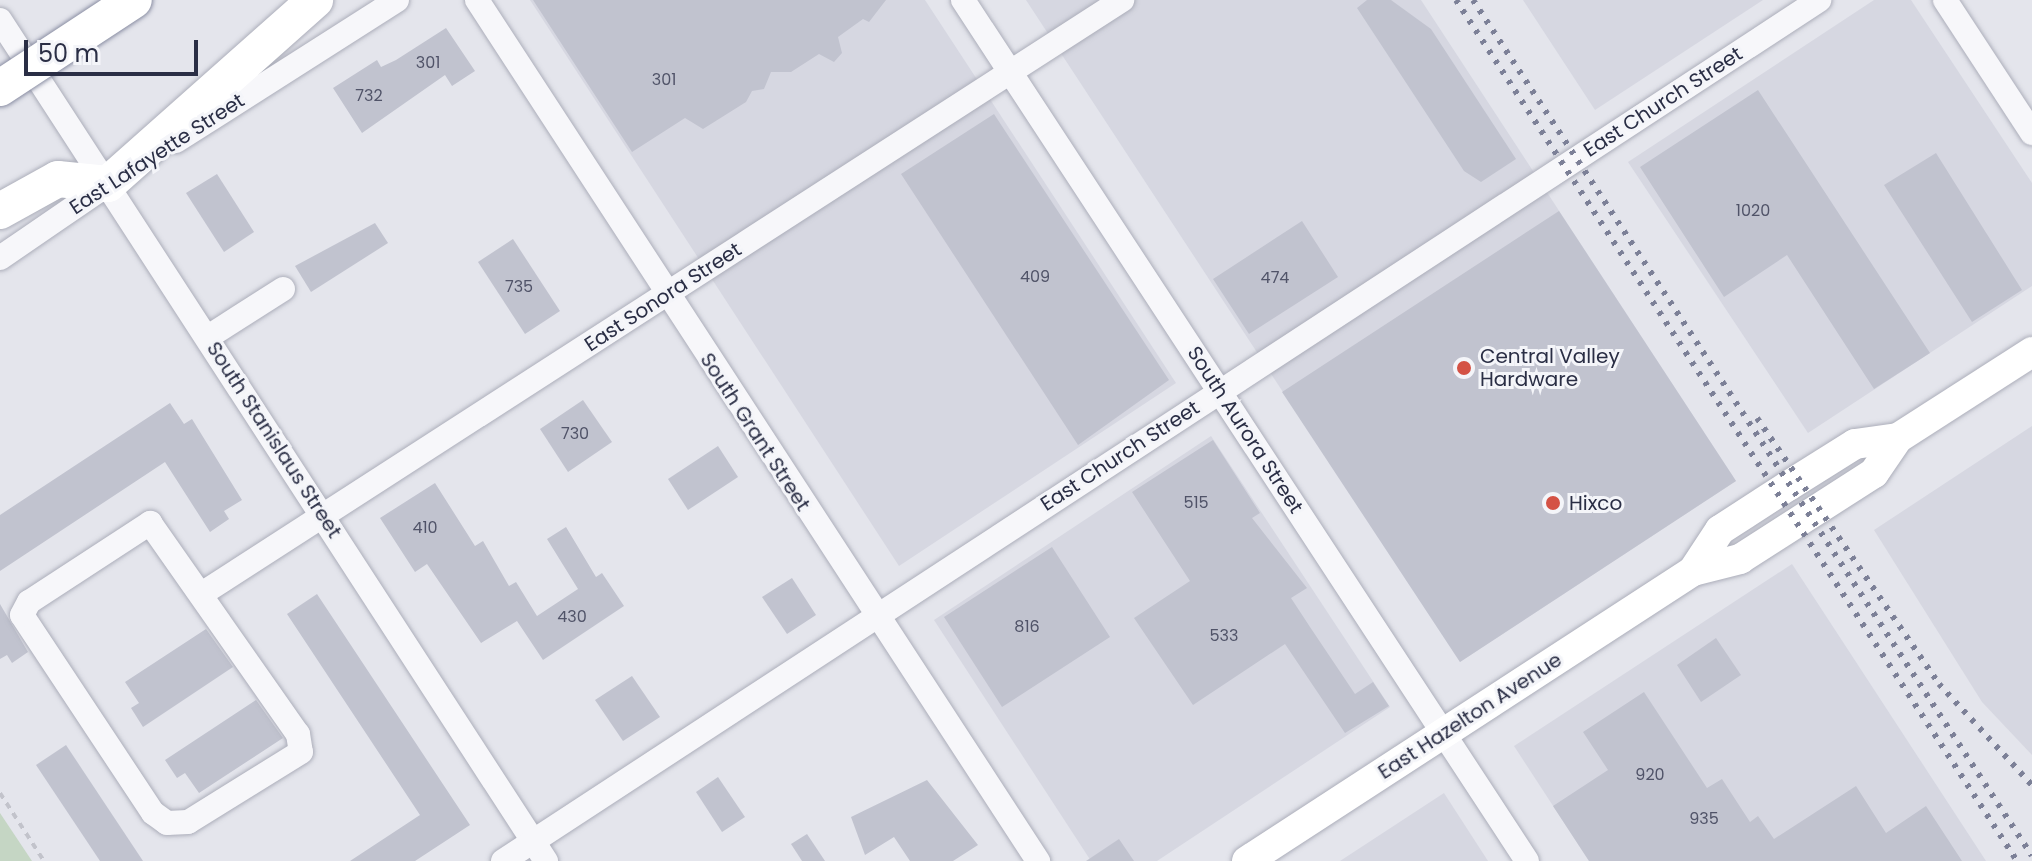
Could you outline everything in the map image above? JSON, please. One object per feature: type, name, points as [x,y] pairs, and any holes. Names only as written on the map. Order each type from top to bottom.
[{"type":"highway","points":[[0,88],[134,0]]},
{"type":"highway","points":[[0,211],[58,179],[108,184],[315,0]]},
{"type":"main road","name":"East Hazelton Avenue","points":[[1247,861],[1693,571],[1720,530],[1855,444],[1898,438],[2032,352]]},
{"type":"street","name":"East Lafayette Street","points":[[0,258],[108,184],[397,0]]},
{"type":"street","name":"South Grant Street","points":[[477,0],[1038,861]]},
{"type":"street","name":"South Aurora Street","points":[[963,0],[1527,861]]},
{"type":"street","name":"East Sonora Street","points":[[203,593],[1012,74],[1122,0]]},
{"type":"street","name":"East Church Street","points":[[503,861],[540,851],[877,615],[1819,0]]},
{"type":"street","points":[[1945,0],[2032,133]]},
{"type":"street","name":"South Stanislaus Street","points":[[0,20],[540,851]]},
{"type":"street","points":[[208,337],[283,289]]},
{"type":"street","points":[[150,523],[203,593],[298,734],[301,752],[209,813],[167,823],[143,799],[22,615],[29,602],[150,523]]},
{"type":"path","points":[[0,793],[44,861]]},
{"type":"shaded area","points":[[530,0],[925,0],[1176,383],[899,566]]},
{"type":"shaded area","points":[[1026,0],[1421,0],[1736,481],[1460,662]]},
{"type":"shaded area","points":[[1523,0],[1763,0],[1595,110]]},
{"type":"shaded area","points":[[1874,0],[1911,0],[2032,183],[2032,286],[1808,433],[1628,162]]},
{"type":"shaded area","points":[[2032,426],[2032,755],[1982,702],[1874,530]]},
{"type":"shaded area","points":[[1211,436],[1390,707],[1157,861],[1091,861],[934,620]]},
{"type":"shaded area","points":[[1792,564],[1986,861],[1589,861],[1514,746]]},
{"type":"shaded area","points":[[1444,793],[1488,861],[1340,861]]},
{"type":"green space","points":[[0,813],[32,861],[0,861]]},
{"type":"building","points":[[533,0],[886,0],[869,22],[863,19],[838,37],[842,53],[834,62],[819,54],[791,72],[771,72],[764,89],[752,91],[746,102],[703,129],[685,118],[632,152]]},
{"type":"building","points":[[1367,0],[1391,0],[1431,29],[1516,159],[1481,182],[1464,171],[1357,8]]},
{"type":"building","points":[[446,28],[475,71],[452,86],[445,75],[362,133],[333,88],[377,60],[381,67],[396,60]]},
{"type":"building","points":[[1758,90],[1930,353],[1874,389],[1787,255],[1724,297],[1640,167]]},
{"type":"building","points":[[994,114],[1169,380],[1078,445],[901,174]]},
{"type":"building","points":[[1936,153],[2022,290],[1972,322],[1884,185]]},
{"type":"building","points":[[217,174],[254,232],[224,252],[186,193]]},
{"type":"building","points":[[1559,211],[1736,481],[1460,662],[1282,392]]},
{"type":"building","points":[[1302,221],[1338,277],[1249,334],[1213,279]]},
{"type":"building","points":[[375,223],[388,243],[311,292],[295,266]]},
{"type":"building","points":[[513,239],[560,311],[525,334],[478,262]]},
{"type":"building","points":[[583,400],[612,442],[568,472],[540,429]]},
{"type":"building","points":[[170,403],[184,424],[192,419],[242,500],[224,511],[229,519],[210,532],[165,462],[0,571],[0,515]]},
{"type":"building","points":[[1213,440],[1260,513],[1252,518],[1307,588],[1291,598],[1310,627],[1355,694],[1373,682],[1389,706],[1345,733],[1285,644],[1193,705],[1134,618],[1190,581],[1132,492]]},
{"type":"building","points":[[718,446],[738,477],[688,510],[668,479]]},
{"type":"building","points":[[435,483],[475,546],[483,541],[509,586],[516,582],[537,616],[578,589],[547,539],[566,527],[596,577],[602,573],[624,606],[543,660],[517,621],[481,643],[427,564],[415,572],[380,518]]},
{"type":"building","points":[[1052,547],[1110,637],[1002,707],[944,617]]},
{"type":"building","points":[[792,578],[816,615],[787,634],[762,597]]},
{"type":"building","points":[[317,594],[470,825],[415,861],[350,861],[420,815],[287,614]]},
{"type":"building","points":[[0,604],[28,652],[12,663],[7,655],[0,659]]},
{"type":"building","points":[[206,629],[233,667],[143,727],[131,708],[139,703],[125,682]]},
{"type":"building","points":[[1716,638],[1741,675],[1701,702],[1677,665]]},
{"type":"building","points":[[632,676],[660,717],[623,741],[595,700]]},
{"type":"building","points":[[1644,692],[1707,788],[1722,779],[1750,822],[1758,816],[1774,839],[1856,786],[1886,833],[1926,806],[1962,861],[1589,861],[1553,806],[1608,770],[1583,732]]},
{"type":"building","points":[[256,700],[283,738],[199,793],[185,773],[177,778],[165,760]]},
{"type":"building","points":[[66,745],[143,861],[100,861],[36,765]]},
{"type":"building","points":[[718,777],[745,817],[722,832],[696,792]]},
{"type":"building","points":[[927,780],[978,845],[953,861],[910,861],[894,837],[865,855],[851,817]]},
{"type":"building","points":[[807,834],[825,861],[802,861],[791,844]]},
{"type":"building","points":[[1119,839],[1134,861],[1086,861]]},
{"type":"railway","points":[[1456,0],[2017,861]]},
{"type":"railway","points":[[1473,0],[2032,856]]},
{"type":"railway","points":[[1757,418],[1939,684],[2032,785]]},
{"type":"place","name":"Central Valley Hardware","points":[[1464,368]]},
{"type":"place","name":"Hixco","points":[[1553,503]]}]
